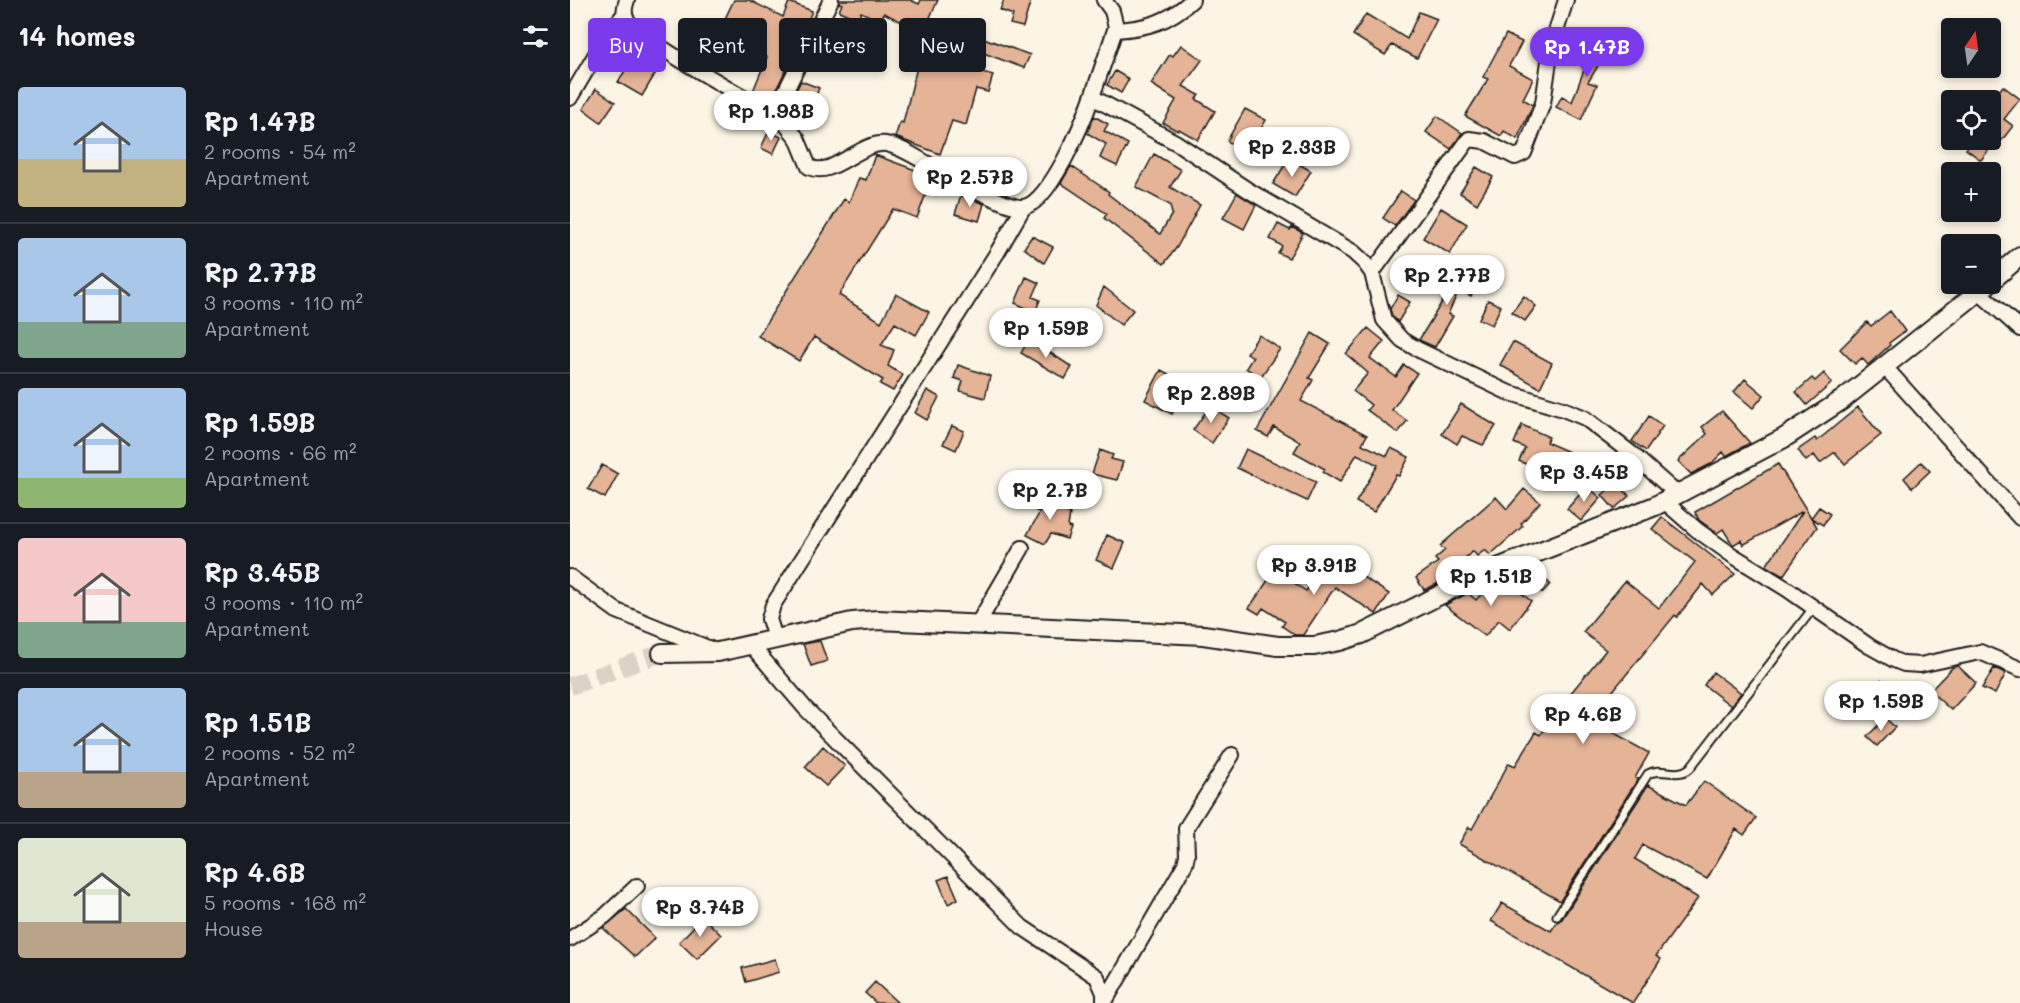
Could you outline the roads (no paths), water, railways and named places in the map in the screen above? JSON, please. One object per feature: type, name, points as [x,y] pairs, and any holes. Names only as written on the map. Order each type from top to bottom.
[{"type":"street","points":[[774,114],[831,0]]},
{"type":"street","points":[[776,638],[769,620],[773,605],[997,253],[1023,208],[1033,204],[1041,196],[1077,133],[1116,30],[1115,16],[1104,0]]},
{"type":"street","points":[[1116,30],[1149,26],[1177,15],[1192,0]]},
{"type":"street","points":[[1372,273],[1469,139],[1484,141],[1515,157],[1524,153],[1543,103],[1551,47],[1566,0]]},
{"type":"street","points":[[626,6],[629,23],[652,41],[774,114],[792,131],[807,163],[812,168],[822,170],[874,144],[886,144],[910,154],[968,186],[1023,208]]},
{"type":"street","points":[[570,98],[626,6]]},
{"type":"street","points":[[1092,97],[1177,143],[1248,190],[1353,252],[1372,273],[1383,320],[1402,340],[1507,392],[1585,418],[1632,454],[1697,530],[1869,646],[1904,664],[1920,665],[1980,652],[2020,669]]},
{"type":"street","points":[[2001,273],[2020,256]]},
{"type":"street","points":[[662,653],[718,652],[864,620],[1203,635],[1278,646],[1314,646],[1340,641],[1362,634],[1480,575],[1630,517],[1792,433],[1842,400],[1976,294]]},
{"type":"street","points":[[1992,294],[2020,329]]},
{"type":"street","points":[[1884,366],[2020,518]]},
{"type":"street","points":[[977,625],[1022,548]]},
{"type":"street","points":[[570,577],[617,611],[718,652]]},
{"type":"street","points":[[751,645],[805,708],[912,814],[1000,906],[1022,927],[1097,977],[1104,993],[1104,1003]]},
{"type":"street","points":[[1104,1003],[1185,864],[1188,850],[1186,828],[1232,755]]},
{"type":"street","points":[[570,939],[605,916],[637,886]]},
{"type":"lane","points":[[1557,916],[1648,774],[1656,771],[1680,774],[1690,768],[1814,607]]},
{"type":"tunnel","points":[[570,686],[662,653]]}]
